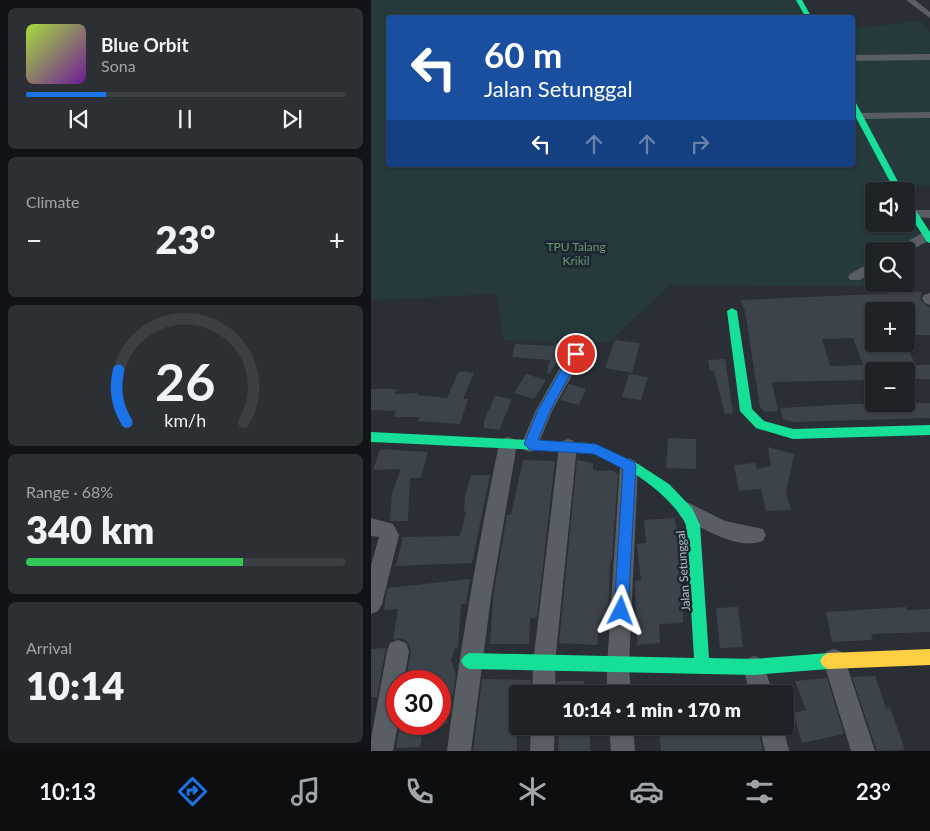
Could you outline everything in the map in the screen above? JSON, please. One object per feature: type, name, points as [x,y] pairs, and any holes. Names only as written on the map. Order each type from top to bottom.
[{"type":"street","points":[[799,0],[807,15]]},
{"type":"street","points":[[910,0],[930,16]]},
{"type":"street","points":[[855,58],[930,58]]},
{"type":"street","points":[[855,109],[894,182]]},
{"type":"street","points":[[859,116],[930,115]]},
{"type":"street","points":[[915,214],[930,214]]},
{"type":"street","points":[[915,216],[928,238],[915,244]]},
{"type":"street","points":[[855,278],[865,271]]},
{"type":"street","points":[[732,311],[746,411],[760,425],[793,434],[930,430]]},
{"type":"street","points":[[530,444],[547,405],[576,354]]},
{"type":"street","points":[[371,437],[568,446],[596,449],[629,466],[675,498],[687,510],[722,529],[756,535]]},
{"type":"street","points":[[459,751],[469,661],[487,545],[508,444]]},
{"type":"street","points":[[543,685],[544,663],[568,446]]},
{"type":"street","points":[[619,685],[618,666],[629,466]]},
{"type":"street","name":"Jalan Setunggal","points":[[687,510],[692,520],[696,540],[702,667]]},
{"type":"street","points":[[371,527],[386,530],[389,535],[371,604]]},
{"type":"street","points":[[381,751],[398,652]]},
{"type":"street","points":[[469,661],[618,666],[754,667],[886,656],[930,657]]},
{"type":"street","points":[[834,660],[863,751]]},
{"type":"street","points":[[754,667],[759,685]]},
{"type":"street","points":[[542,751],[543,735]]},
{"type":"street","points":[[622,735],[623,751]]},
{"type":"street","points":[[773,735],[777,751]]},
{"type":"green space","name":"TPU Talang Krikil","points":[[371,0],[797,0],[811,15],[386,15],[386,167],[855,167],[855,28],[921,21],[930,33],[930,185],[915,185],[915,182],[865,182],[865,232],[915,232],[915,223],[920,234],[908,242],[865,242],[865,287],[670,285],[608,343],[503,340],[497,294],[371,300]]},
{"type":"building","points":[[922,292],[920,299],[930,308],[930,335],[915,335],[915,302],[865,302],[865,352],[909,352],[914,362],[865,362],[865,380],[772,382],[778,411],[765,412],[760,407],[745,311],[740,300]],"holes":[[[853,338],[863,365],[830,366],[822,339]]]},
{"type":"building","points":[[615,340],[640,343],[632,373],[605,368]]},
{"type":"building","points":[[555,343],[568,345],[549,374],[547,373],[550,360],[512,357],[515,344],[554,346]]},
{"type":"building","points":[[725,359],[733,413],[725,414],[714,371],[710,371],[708,360]]},
{"type":"building","points":[[915,365],[930,365],[930,379],[915,379]]},
{"type":"building","points":[[459,371],[474,373],[463,399],[468,399],[460,424],[418,421],[420,417],[394,417],[396,411],[371,410],[371,389],[396,389],[395,394],[418,393],[417,395],[447,398]]},
{"type":"building","points":[[526,374],[546,380],[534,399],[514,393]]},
{"type":"building","points":[[629,374],[648,377],[641,400],[622,397]]},
{"type":"building","points":[[569,384],[586,389],[579,405],[560,400]]},
{"type":"building","points":[[495,396],[512,399],[499,430],[484,428],[484,421]]},
{"type":"building","points":[[915,403],[930,403],[930,418],[793,422],[783,419],[780,408],[865,404],[865,412],[915,412]]},
{"type":"building","points":[[668,438],[696,439],[696,469],[666,468]]},
{"type":"building","points":[[768,447],[794,454],[786,492],[791,510],[766,511],[761,489],[739,491],[734,465],[755,463],[757,469],[771,466]]},
{"type":"building","points":[[380,449],[428,452],[421,478],[410,478],[408,521],[390,521],[392,493],[401,469],[373,470]]},
{"type":"building","points":[[523,460],[555,461],[537,617],[530,618],[529,644],[490,644],[493,597],[507,515],[511,515]]},
{"type":"building","points":[[577,460],[593,463],[593,469],[597,471],[611,470],[618,474],[612,561],[610,561],[608,619],[600,619],[597,645],[559,643]]},
{"type":"building","points":[[471,475],[490,475],[472,563],[396,566],[403,537],[460,536],[466,512],[464,512],[465,497]]},
{"type":"building","points":[[674,518],[680,543],[683,623],[659,624],[660,643],[637,645],[635,581],[641,580],[637,544],[646,543],[644,520]]},
{"type":"building","points":[[470,579],[466,604],[461,604],[458,647],[455,648],[451,660],[456,674],[453,695],[451,696],[451,670],[408,670],[411,650],[407,641],[399,638],[393,640],[398,609],[384,610],[388,588]]},
{"type":"building","points":[[738,607],[743,647],[720,648],[716,608]]},
{"type":"building","points":[[906,607],[907,610],[930,609],[930,632],[871,634],[873,640],[832,642],[826,612]]},
{"type":"building","points":[[386,648],[377,697],[371,697],[371,649]]},
{"type":"building","points":[[875,676],[886,708],[890,707],[905,750],[877,751],[852,677]]},
{"type":"building","points":[[827,678],[844,734],[802,743],[794,713],[806,710],[795,681]]},
{"type":"building","points":[[482,679],[531,680],[531,685],[509,685],[509,735],[517,735],[517,751],[473,751]]},
{"type":"building","points":[[557,681],[584,681],[584,685],[557,685]]},
{"type":"building","points":[[692,684],[724,685],[692,685]]},
{"type":"building","points":[[398,735],[422,735],[420,747],[396,748]]},
{"type":"building","points":[[559,735],[590,735],[590,751],[558,751]]},
{"type":"building","points":[[660,735],[759,735],[763,751],[661,751]]},
{"type":"traffic: fast","points":[[799,0],[807,15]]},
{"type":"traffic: fast","points":[[855,109],[894,182]]},
{"type":"traffic: fast","points":[[915,216],[930,240]]},
{"type":"traffic: fast","points":[[732,311],[746,411],[760,425],[793,434],[930,430]]},
{"type":"traffic: fast","points":[[371,437],[589,448],[618,459],[650,477],[677,500],[687,512],[693,525],[702,667]]},
{"type":"traffic: fast","points":[[469,661],[754,667],[828,661]]},
{"type":"traffic: slow","points":[[828,661],[930,657]]},
{"type":"route","points":[[576,354],[544,410],[530,444],[596,449],[629,466],[621,611]]}]
